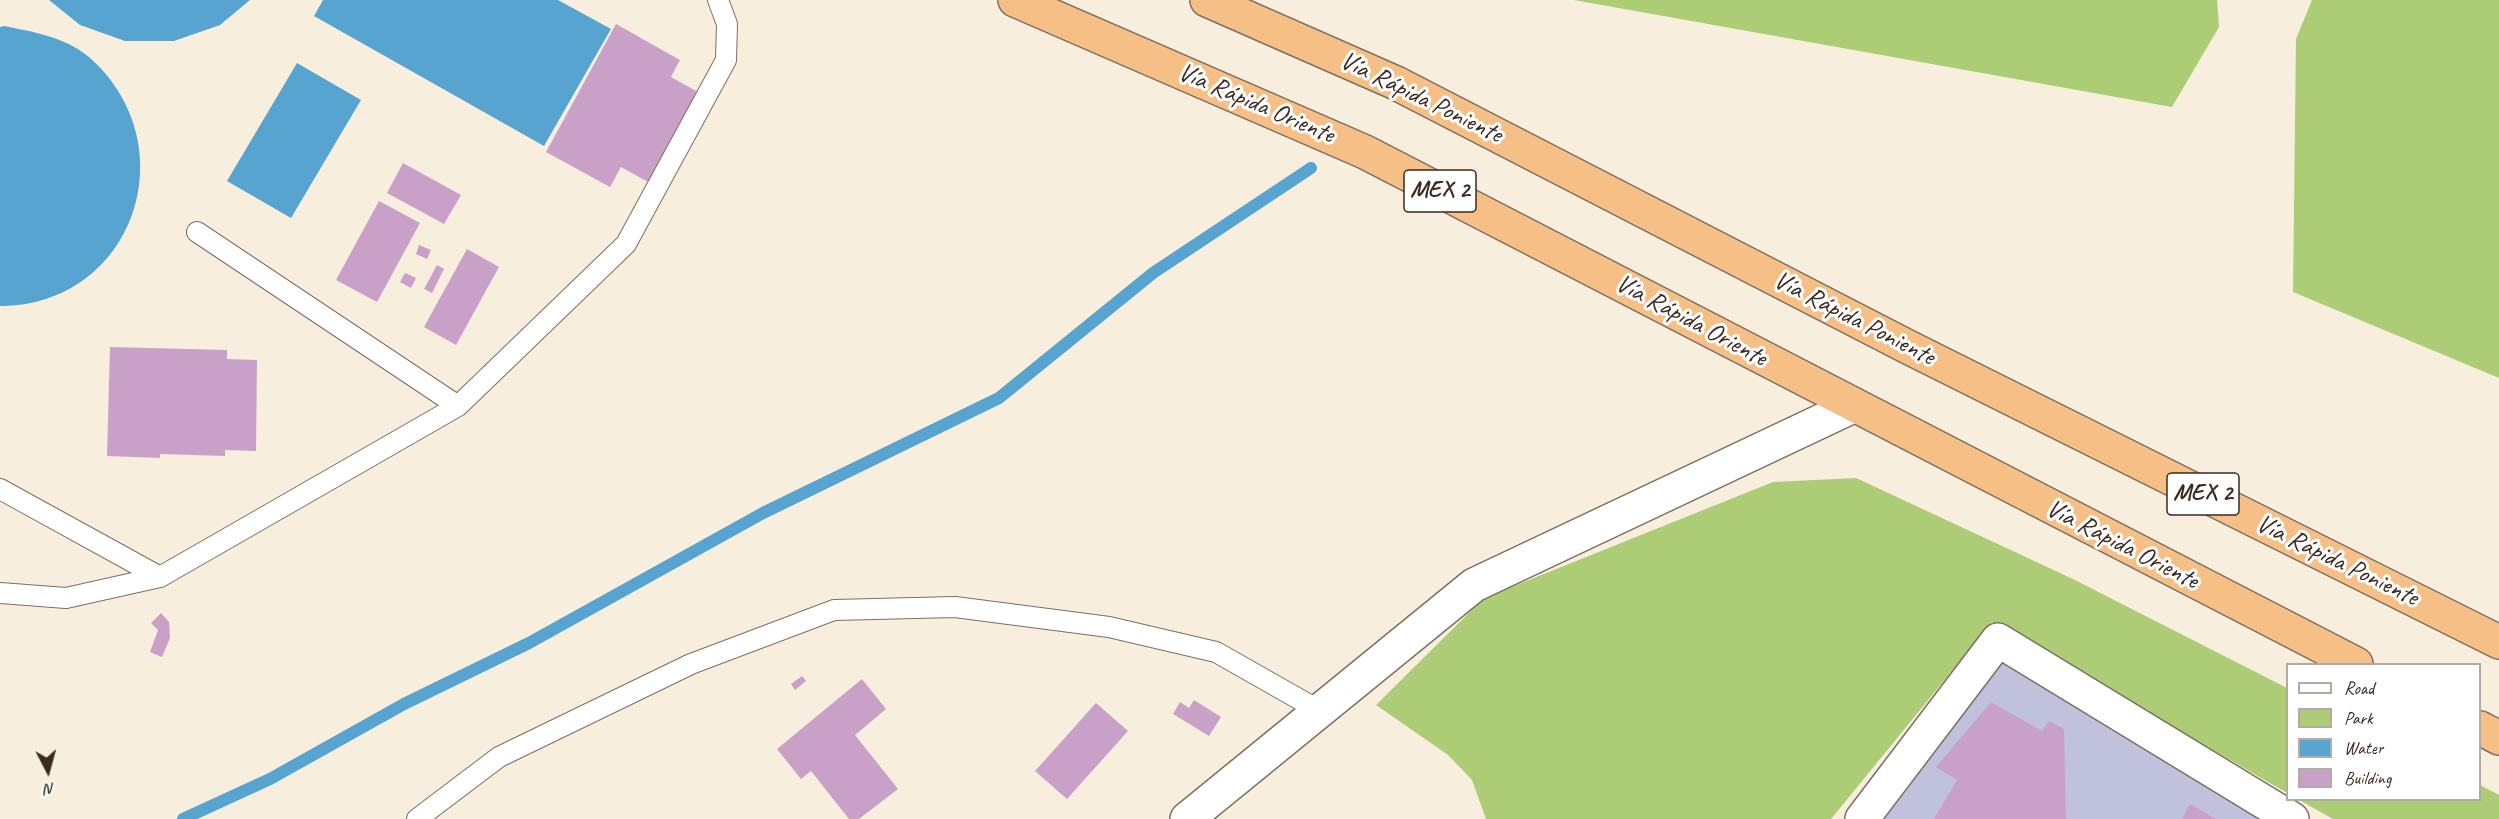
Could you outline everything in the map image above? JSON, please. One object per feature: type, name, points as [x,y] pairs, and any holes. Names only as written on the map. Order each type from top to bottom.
[{"type":"highway","name":"Vía Rápida Oriente","points":[[1015,0],[1365,152],[2354,663]]},
{"type":"highway","name":"Vía Rápida Poniente","points":[[1207,0],[1396,83],[1908,347],[2499,642]]},
{"type":"highway","points":[[2481,729],[2499,738]]},
{"type":"street","points":[[1187,819],[1474,585],[1853,406]]},
{"type":"street","points":[[1862,819],[1998,640],[2292,819]]},
{"type":"lane","points":[[706,0],[727,24]]},
{"type":"lane","points":[[0,593],[66,598],[160,577],[458,406],[626,244],[726,60],[727,24],[718,0]]},
{"type":"lane","points":[[197,232],[458,406]]},
{"type":"lane","points":[[0,489],[160,577]]},
{"type":"lane","points":[[417,819],[499,757],[691,664],[834,610],[956,607],[1109,627],[1216,652],[1320,711]]},
{"type":"shaded area","points":[[1998,640],[2292,819],[1862,819]]},
{"type":"green space","points":[[1574,0],[2217,0],[2219,27],[2172,107]]},
{"type":"green space","points":[[2312,0],[2499,0],[2499,378],[2293,292],[2296,39]]},
{"type":"green space","points":[[1856,478],[2073,579],[2286,687],[2286,792],[1992,622],[1831,819],[1486,819],[1472,780],[1448,755],[1376,705],[1484,598],[1773,482]]},
{"type":"green space","points":[[2481,786],[2499,795],[2499,819],[2333,819],[2301,801],[2481,801]]},
{"type":"water","points":[[49,0],[250,0],[220,25],[174,41],[125,41],[80,25]]},
{"type":"water","points":[[323,0],[558,0],[611,29],[544,146],[314,16]]},
{"type":"water","points":[[4,26],[59,40],[89,57],[119,93],[136,133],[140,174],[132,214],[113,250],[84,279],[46,299],[0,306],[0,27]]},
{"type":"water","points":[[297,63],[361,100],[291,218],[227,181]]},
{"type":"building","points":[[616,24],[680,60],[671,77],[698,92],[648,182],[621,167],[610,187],[546,152]]},
{"type":"building","points":[[403,163],[461,195],[444,224],[387,193]]},
{"type":"building","points":[[379,201],[420,223],[377,302],[336,280]]},
{"type":"building","points":[[419,245],[431,250],[427,259],[416,254]]},
{"type":"building","points":[[467,249],[499,267],[456,345],[424,327]]},
{"type":"building","points":[[437,265],[444,269],[432,293],[424,289]]},
{"type":"building","points":[[405,273],[416,278],[411,288],[400,282]]},
{"type":"building","points":[[110,347],[227,350],[227,359],[257,360],[256,451],[225,450],[225,456],[160,454],[160,458],[107,456]]},
{"type":"building","points":[[161,613],[169,622],[170,638],[162,657],[150,652],[158,630],[151,623]]},
{"type":"building","points":[[802,676],[806,681],[795,690],[791,684]]},
{"type":"building","points":[[862,679],[886,709],[855,735],[898,789],[859,819],[849,819],[811,771],[801,779],[777,749]]},
{"type":"building","points":[[1194,700],[1221,717],[1209,736],[1173,714],[1180,702],[1189,708]]},
{"type":"building","points":[[1991,702],[2042,731],[2049,721],[2064,729],[2066,819],[1934,819],[1957,780],[1936,767]]},
{"type":"building","points":[[1096,703],[1128,731],[1067,799],[1035,771]]},
{"type":"building","points":[[2190,804],[2216,819],[2182,819]]},
{"type":"waterway","points":[[183,819],[270,779],[404,704],[529,643],[763,513],[999,398],[1153,273],[1311,168]]}]
